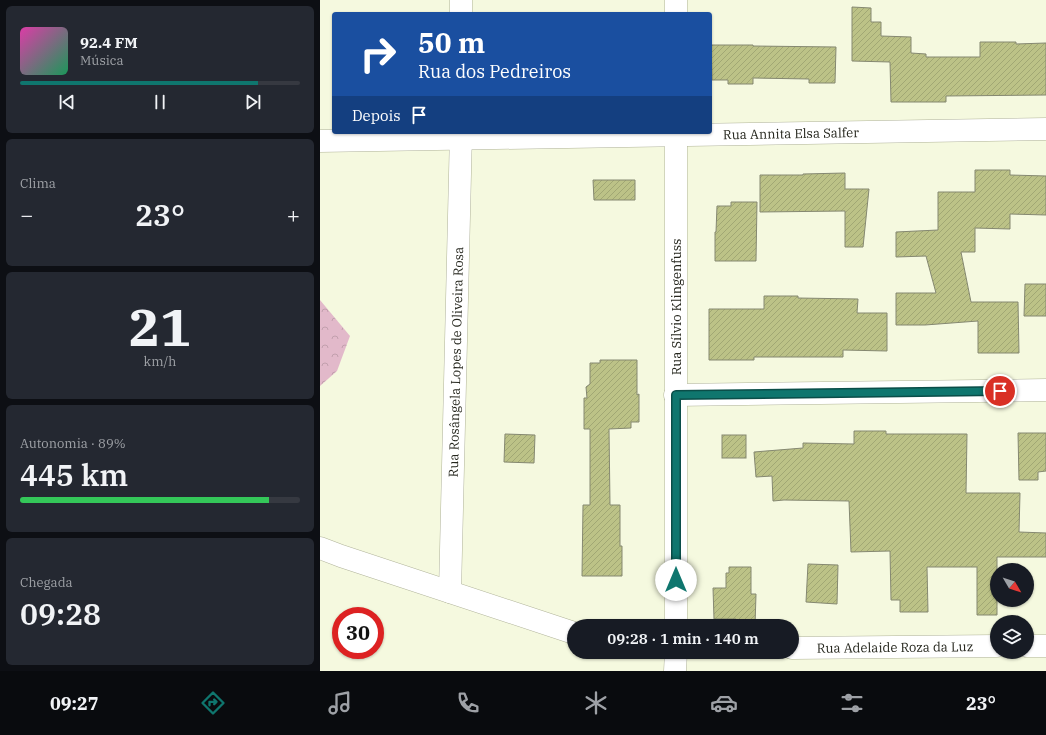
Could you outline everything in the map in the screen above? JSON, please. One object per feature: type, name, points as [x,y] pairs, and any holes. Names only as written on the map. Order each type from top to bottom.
[{"type":"street","points":[[461,0],[461,12]]},
{"type":"street","points":[[676,0],[676,12]]},
{"type":"street","name":"Rua Annita Elsa Salfer","points":[[712,133],[1046,129]]},
{"type":"street","name":"Rua Annita Elsa Salfer","points":[[320,141],[461,135],[568,134]]},
{"type":"street","name":"Rua Sílvio Klingenfuss","points":[[676,134],[676,619]]},
{"type":"street","name":"Rua Rosângela Lopes de Oliveira Rosa","points":[[450,592],[461,135]]},
{"type":"street","points":[[676,395],[1046,390]]},
{"type":"street","points":[[320,548],[567,632]]},
{"type":"street","name":"Rua Adelaide Roza da Luz","points":[[799,648],[990,646]]},
{"type":"street","points":[[1034,646],[1046,646]]},
{"type":"street","points":[[675,671],[676,659]]},
{"type":"green space","points":[[320,300],[350,336],[337,371],[320,386]]},
{"type":"building","points":[[852,7],[871,8],[871,22],[881,22],[881,36],[911,37],[911,53],[926,54],[926,57],[980,57],[980,42],[1016,42],[1016,44],[1046,43],[1046,95],[946,96],[946,102],[891,102],[890,62],[852,61]]},
{"type":"building","points":[[712,45],[836,47],[835,83],[809,83],[809,79],[753,78],[753,84],[728,84],[728,80],[712,80]]},
{"type":"building","points":[[975,170],[1010,170],[1010,175],[1046,176],[1046,215],[1010,214],[1010,229],[975,228],[975,252],[961,252],[971,302],[1018,302],[1019,353],[978,353],[978,321],[925,325],[896,325],[896,293],[936,293],[926,256],[896,257],[896,232],[938,230],[938,192],[975,192]]},
{"type":"building","points":[[845,173],[845,189],[869,189],[863,247],[845,247],[845,211],[760,212],[760,175]]},
{"type":"building","points":[[593,180],[635,180],[635,200],[594,200]]},
{"type":"building","points":[[731,202],[757,202],[756,261],[715,261],[717,206],[731,206]]},
{"type":"building","points":[[1025,284],[1046,284],[1046,316],[1024,316]]},
{"type":"building","points":[[764,296],[858,299],[857,313],[887,313],[887,351],[843,350],[843,357],[754,357],[754,360],[709,360],[709,309],[764,309]]},
{"type":"building","points":[[600,360],[637,360],[639,422],[631,422],[631,428],[609,429],[610,505],[620,505],[622,576],[582,576],[583,505],[590,505],[590,429],[584,429],[584,398],[587,398],[586,387],[590,384],[590,363],[600,363]]},
{"type":"building","points":[[854,431],[886,431],[886,434],[967,434],[966,493],[1020,493],[1019,532],[1046,533],[1046,557],[997,557],[997,563],[990,563],[990,607],[997,607],[997,615],[977,615],[977,567],[927,567],[928,612],[900,612],[900,600],[891,600],[890,551],[851,552],[849,501],[773,501],[772,476],[756,477],[754,452],[803,448],[803,443],[854,444]]},
{"type":"building","points":[[1018,433],[1046,433],[1046,471],[1038,472],[1038,480],[1019,480]]},
{"type":"building","points":[[505,434],[535,435],[534,463],[504,462]]},
{"type":"building","points":[[722,435],[746,435],[746,458],[722,458]]},
{"type":"building","points":[[808,564],[838,565],[837,604],[806,602]]},
{"type":"building","points":[[729,567],[751,567],[751,594],[756,594],[755,619],[714,619],[713,588],[726,588],[726,573],[729,573]]},
{"type":"route","points":[[676,580],[676,395],[1000,391]]}]
